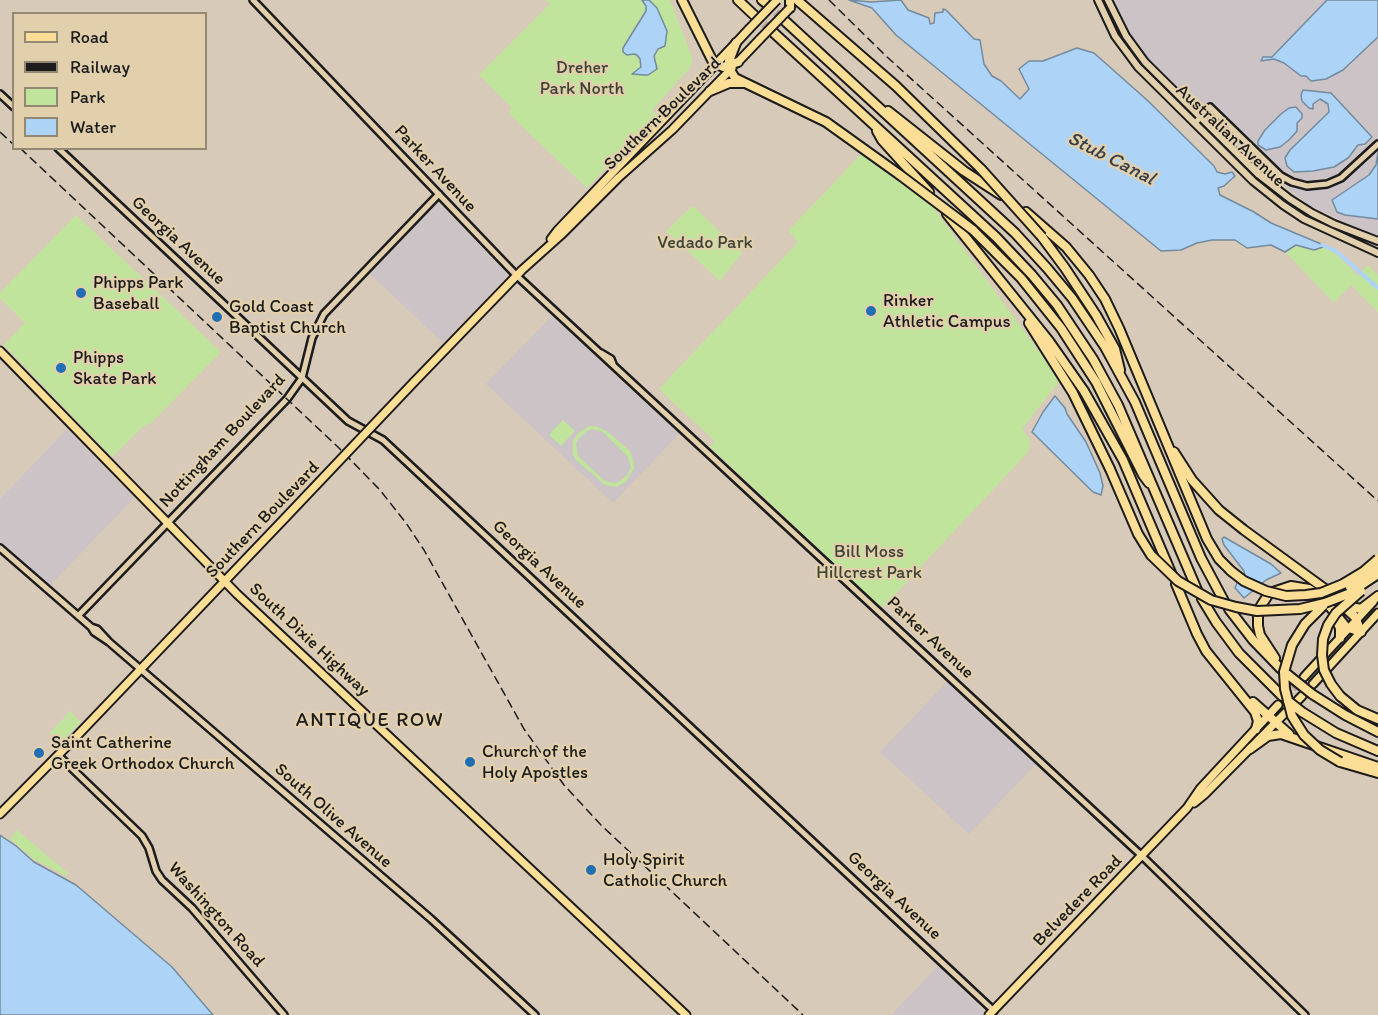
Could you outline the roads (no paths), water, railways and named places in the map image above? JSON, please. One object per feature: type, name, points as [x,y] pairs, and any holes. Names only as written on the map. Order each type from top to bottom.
[{"type":"highway","points":[[682,0],[716,65],[729,68],[738,62]]},
{"type":"highway","points":[[738,0],[755,16]]},
{"type":"highway","points":[[797,0],[901,91],[981,169],[1042,237],[1096,315],[1118,357],[1121,377]]},
{"type":"highway","points":[[808,0],[812,13]]},
{"type":"highway","points":[[785,21],[1008,226],[1041,261],[1084,315],[1135,402],[1205,567],[1227,606],[1253,640],[1284,671],[1312,694],[1345,716],[1378,732]]},
{"type":"highway","points":[[774,33],[1005,246],[1053,300],[1106,382],[1130,429],[1200,596],[1232,645],[1272,688],[1288,695],[1302,712],[1336,733],[1378,751]]},
{"type":"highway","points":[[736,43],[730,55],[729,68],[735,78],[821,119],[973,230],[1021,278],[1061,328],[1105,399],[1143,476],[1153,488]]},
{"type":"highway","points":[[710,91],[731,83],[745,83]]},
{"type":"highway","points":[[867,96],[903,120],[964,171],[1001,195]]},
{"type":"highway","points":[[876,127],[882,140],[929,192]]},
{"type":"highway","points":[[1026,213],[1066,247],[1097,286],[1115,321],[1207,539],[1219,560],[1249,584],[1286,596],[1321,592],[1343,584],[1356,577],[1378,559]]},
{"type":"highway","points":[[947,214],[1067,366],[1099,415],[1132,478],[1172,575]]},
{"type":"highway","points":[[1005,287],[1070,387],[1110,469],[1138,534],[1151,555],[1178,581],[1211,600],[1257,611],[1300,609],[1341,597],[1356,590],[1378,574]]},
{"type":"highway","points":[[1158,421],[1183,467],[1213,504],[1237,525],[1313,579],[1357,620],[1360,632],[1348,629],[1323,598],[1301,586],[1284,586],[1271,593],[1259,611],[1258,626],[1262,638],[1284,671]]},
{"type":"highway","points":[[1378,566],[1324,605],[1309,619],[1292,645],[1284,672],[1288,704],[1298,726],[1316,747],[1340,762],[1378,773]]},
{"type":"highway","points":[[1378,580],[1339,609],[1330,620],[1324,634],[1322,655],[1324,670],[1340,696],[1357,710],[1378,719]]},
{"type":"highway","points":[[1176,584],[1203,645],[1256,714],[1256,729]]},
{"type":"highway","points":[[1344,606],[1361,609],[1378,597]]},
{"type":"highway","points":[[1323,598],[1338,624],[1340,638]]},
{"type":"highway","points":[[1230,681],[1268,716],[1299,740]]},
{"type":"highway","points":[[1250,749],[1274,734],[1281,734],[1378,767]]},
{"type":"main road","name":"Southern Boulevard","points":[[547,247],[557,231],[777,0]]},
{"type":"main road","name":"Southern Boulevard","points":[[738,62],[790,4],[797,0]]},
{"type":"main road","name":"Australian Avenue","points":[[1098,0],[1112,30],[1130,57],[1252,181],[1283,205],[1321,228],[1378,253]]},
{"type":"main road","name":"Australian Avenue","points":[[1108,0],[1119,25],[1137,52],[1259,175],[1290,199],[1334,224],[1378,241]]},
{"type":"main road","name":"Southern Boulevard","points":[[1,811],[141,670],[517,276],[672,130],[729,68]]},
{"type":"main road","points":[[642,156],[642,145],[646,137]]},
{"type":"main road","points":[[627,170],[629,164],[637,156],[634,149]]},
{"type":"main road","points":[[594,201],[603,183]]},
{"type":"main road","name":"South Dixie Highway","points":[[0,351],[225,582],[686,1015]]},
{"type":"main road","points":[[1304,677],[1378,597]]},
{"type":"main road","points":[[1313,684],[1378,613]]},
{"type":"main road","name":"Belvedere Road","points":[[1187,808],[1200,789],[1278,705]]},
{"type":"main road","name":"Belvedere Road","points":[[992,1013],[1187,808],[1205,794],[1286,712]]},
{"type":"street","name":"Parker Avenue","points":[[253,0],[517,276],[1142,855],[1199,912],[1208,916],[1211,923],[1305,1015]]},
{"type":"street","points":[[0,94],[12,105]]},
{"type":"street","points":[[1195,123],[1210,107],[1281,176],[1307,186],[1327,184],[1341,178],[1378,144]]},
{"type":"street","name":"Georgia Avenue","points":[[60,150],[348,421],[383,440],[992,1013]]},
{"type":"street","name":"Nottingham Boulevard","points":[[78,616],[285,401],[302,378],[307,366],[312,338],[324,314],[439,194]]},
{"type":"street","name":"South Olive Avenue","points":[[0,548],[78,616],[97,629],[141,670],[427,916],[535,1015]]},
{"type":"street","name":"Washington Road","points":[[58,755],[142,836],[149,848],[158,876],[192,908],[284,1015]]},
{"type":"water","points":[[642,0],[649,0],[657,8],[667,31],[665,46],[658,49],[654,56],[657,69],[648,75],[632,74],[641,67],[640,59],[637,55],[627,55],[623,52],[623,48],[646,11]]},
{"type":"water","points":[[849,0],[871,2],[901,0],[908,10],[929,18],[930,24],[934,23],[935,13],[946,10],[974,39],[980,40],[984,64],[992,76],[1001,81],[1020,99],[1029,89],[1019,69],[1029,61],[1043,61],[1077,48],[1094,53],[1147,100],[1214,166],[1217,172],[1225,174],[1232,172],[1235,176],[1224,186],[1218,188],[1220,195],[1271,223],[1326,246],[1314,250],[1296,245],[1285,252],[1271,245],[1247,248],[1235,240],[1212,240],[1181,250],[1161,251],[896,35],[872,8]]},
{"type":"water","points":[[1327,0],[1378,0],[1378,37],[1343,70],[1326,79],[1311,81],[1274,59],[1261,61],[1263,57],[1272,57]]},
{"type":"water","points":[[1303,90],[1331,93],[1372,137],[1365,144],[1358,145],[1348,158],[1334,167],[1294,172],[1287,166],[1285,158],[1290,150],[1329,112],[1328,104],[1320,99],[1313,104],[1313,109],[1309,108],[1302,101]]},
{"type":"water","points":[[1296,107],[1302,114],[1302,118],[1297,123],[1297,131],[1289,140],[1280,147],[1266,150],[1258,145],[1265,130],[1281,114],[1289,108]]},
{"type":"water","points":[[1378,152],[1378,219],[1337,212],[1332,200],[1369,175],[1376,165]]},
{"type":"water","points":[[1055,396],[1086,442],[1100,473],[1103,486],[1101,495],[1093,492],[1032,432]]},
{"type":"water","points":[[1224,537],[1271,564],[1281,573],[1266,580],[1244,598],[1235,588],[1238,580],[1245,576],[1244,571],[1224,545],[1222,539]]},
{"type":"water","points":[[0,835],[34,862],[76,885],[172,967],[213,1015],[0,1015]]},
{"type":"waterway","name":"Stub Canal","points":[[1322,245],[1336,251],[1378,288]]},
{"type":"tunnel","points":[[767,4],[785,21]]},
{"type":"tunnel","points":[[755,16],[774,33]]},
{"type":"tunnel","points":[[1293,689],[1304,677]]},
{"type":"railway","points":[[829,0],[886,56],[1378,501]]},
{"type":"railway","points":[[0,132],[12,143]]},
{"type":"railway","points":[[22,150],[338,447],[380,490],[424,550],[524,729],[564,785],[601,825],[803,1015]]},
{"type":"place","name":"Phipps Park Baseball","points":[[81,293]]},
{"type":"place","name":"Rinker Athletic Campus","points":[[871,311]]},
{"type":"place","name":"Gold Coast Baptist Church","points":[[217,317]]},
{"type":"place","name":"Phipps Skate Park","points":[[61,368]]},
{"type":"place","name":"Saint Catherine Greek Orthodox Church","points":[[39,753]]},
{"type":"place","name":"Church of the Holy Apostles","points":[[470,762]]},
{"type":"place","name":"Holy Spirit Catholic Church","points":[[591,870]]},
{"type":"district","name":"ANTIQUE ROW","points":[[370,721]]},
{"type":"park label","name":"Dreher Park North","points":[[582,78]]},
{"type":"park label","name":"Vedado Park","points":[[705,243]]},
{"type":"park label","name":"Bill Moss Hillcrest Park","points":[[869,562]]}]
